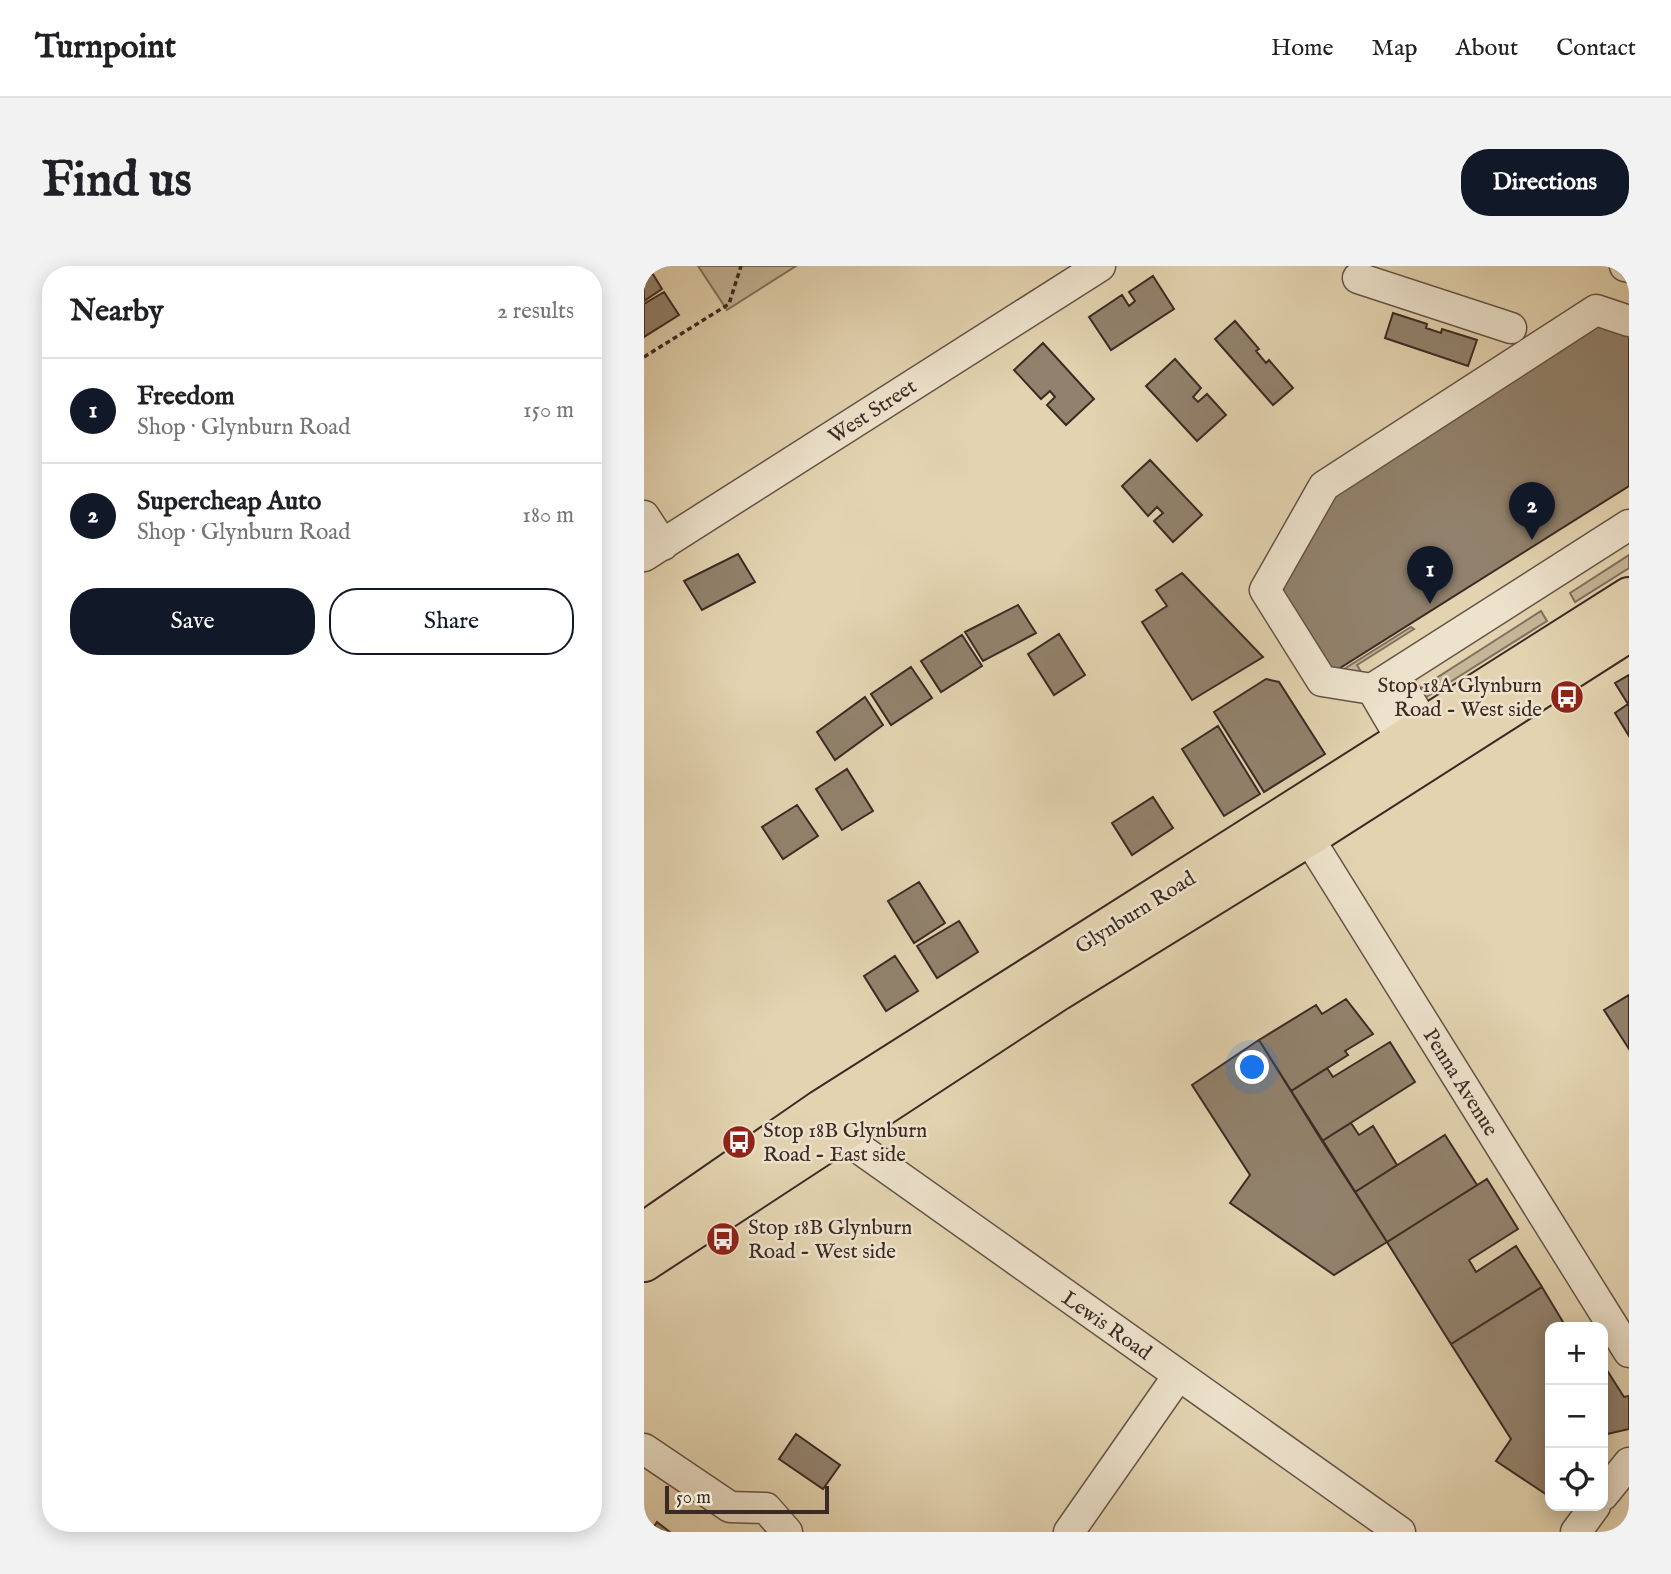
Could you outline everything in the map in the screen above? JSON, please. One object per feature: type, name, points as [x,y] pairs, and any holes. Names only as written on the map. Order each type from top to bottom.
[{"type":"main road","name":"Glynburn Road","points":[[1300,825],[1414,734],[1629,597]]},
{"type":"main road","name":"Glynburn Road","points":[[651,1235],[1300,825],[1629,632]]},
{"type":"street","name":"West Street","points":[[654,550],[1100,266]]},
{"type":"street","points":[[1358,278],[1511,328]]},
{"type":"street","points":[[1629,321],[1596,310],[1324,486],[1265,590],[1322,681],[1383,682],[1629,525]]},
{"type":"street","points":[[644,516],[654,550]]},
{"type":"street","points":[[1383,682],[1414,734]]},
{"type":"street","name":"Penna Avenue","points":[[1300,825],[1629,1352]]},
{"type":"street","name":"Lewis Road","points":[[831,1122],[1178,1376],[1400,1532]]},
{"type":"street","points":[[1069,1532],[1178,1376]]},
{"type":"street","points":[[644,1449],[730,1507],[766,1508],[787,1532]]},
{"type":"street","points":[[1608,1489],[1629,1463]]},
{"type":"street","points":[[1576,1532],[1591,1511]]},
{"type":"path","points":[[644,357],[729,304],[741,266]]},
{"type":"shaded area","points":[[698,266],[796,266],[727,310]]},
{"type":"shaded area","points":[[1629,555],[1629,568],[1575,602],[1570,593]]},
{"type":"shaded area","points":[[1541,611],[1547,621],[1420,701],[1413,693]]},
{"type":"shaded area","points":[[1411,627],[1414,629],[1357,665],[1366,680],[1333,676]]},
{"type":"building","points":[[648,266],[662,289],[644,301],[644,269]]},
{"type":"building","points":[[1153,276],[1174,309],[1111,350],[1089,317],[1122,295],[1129,306],[1135,301],[1129,292]]},
{"type":"building","points":[[664,292],[679,315],[644,337],[644,304]]},
{"type":"building","points":[[1393,313],[1427,324],[1426,328],[1441,333],[1442,329],[1477,340],[1468,366],[1385,338]]},
{"type":"building","points":[[1235,321],[1259,349],[1256,351],[1266,363],[1269,360],[1293,388],[1273,405],[1215,339]]},
{"type":"building","points":[[1599,322],[1629,331],[1629,486],[1332,673],[1277,586],[1328,493]]},
{"type":"building","points":[[1043,343],[1094,399],[1066,425],[1047,405],[1055,397],[1050,391],[1041,399],[1014,370]]},
{"type":"building","points":[[1175,359],[1201,388],[1193,397],[1198,402],[1207,394],[1226,415],[1197,441],[1146,386]]},
{"type":"building","points":[[1150,460],[1202,515],[1173,542],[1154,521],[1163,513],[1157,507],[1148,516],[1122,486]]},
{"type":"building","points":[[738,554],[755,582],[702,610],[684,581]]},
{"type":"building","points":[[1182,573],[1263,657],[1192,700],[1142,622],[1167,606],[1156,590]]},
{"type":"building","points":[[1018,605],[1036,633],[983,661],[965,632]]},
{"type":"building","points":[[1059,634],[1085,675],[1054,695],[1028,654]]},
{"type":"building","points":[[962,635],[982,666],[941,692],[921,661]]},
{"type":"building","points":[[911,667],[932,698],[891,725],[871,694]]},
{"type":"building","points":[[1629,675],[1629,736],[1615,713],[1628,704],[1615,683]]},
{"type":"building","points":[[1266,679],[1279,682],[1325,754],[1264,792],[1214,712]]},
{"type":"building","points":[[865,697],[883,725],[835,760],[817,732]]},
{"type":"building","points":[[1218,726],[1260,794],[1224,816],[1182,749]]},
{"type":"building","points":[[847,769],[873,811],[842,830],[816,789]]},
{"type":"building","points":[[1153,797],[1173,828],[1132,855],[1112,823]]},
{"type":"building","points":[[797,805],[818,836],[783,859],[762,827]]},
{"type":"building","points":[[919,882],[945,923],[914,943],[888,901]]},
{"type":"building","points":[[959,921],[978,952],[937,978],[917,946]]},
{"type":"building","points":[[895,956],[918,991],[886,1011],[864,976]]},
{"type":"building","points":[[1629,995],[1629,1049],[1604,1010]]},
{"type":"building","points":[[1346,999],[1373,1034],[1345,1051],[1348,1055],[1291,1091],[1259,1040],[1316,1005],[1322,1014]]},
{"type":"building","points":[[1259,1040],[1387,1242],[1334,1275],[1230,1203],[1250,1175],[1192,1085]]},
{"type":"building","points":[[1390,1042],[1415,1082],[1322,1141],[1291,1091],[1327,1068],[1333,1077]]},
{"type":"building","points":[[1351,1123],[1359,1135],[1373,1126],[1397,1165],[1355,1192],[1322,1141]]},
{"type":"building","points":[[1445,1135],[1477,1185],[1387,1242],[1355,1192]]},
{"type":"building","points":[[1487,1179],[1518,1229],[1469,1260],[1476,1272],[1516,1246],[1542,1287],[1451,1344],[1387,1242]]},
{"type":"building","points":[[1542,1287],[1563,1322],[1545,1322],[1545,1494],[1496,1461],[1511,1439],[1451,1344]]},
{"type":"building","points":[[1608,1372],[1624,1397],[1629,1396],[1629,1429],[1608,1434]]},
{"type":"building","points":[[796,1434],[840,1465],[823,1489],[779,1459]]},
{"type":"building","points":[[657,1522],[670,1532],[650,1532]]},
{"type":"place","name":"Supercheap Auto","points":[[1532,540]]},
{"type":"place","name":"Freedom","points":[[1430,604]]},
{"type":"place","name":"Stop 18A Glynburn Road - West side","points":[[1567,697]]},
{"type":"place","name":"Stop 18B Glynburn Road - East side","points":[[739,1142]]},
{"type":"place","name":"Stop 18B Glynburn Road - West side","points":[[723,1239]]}]
